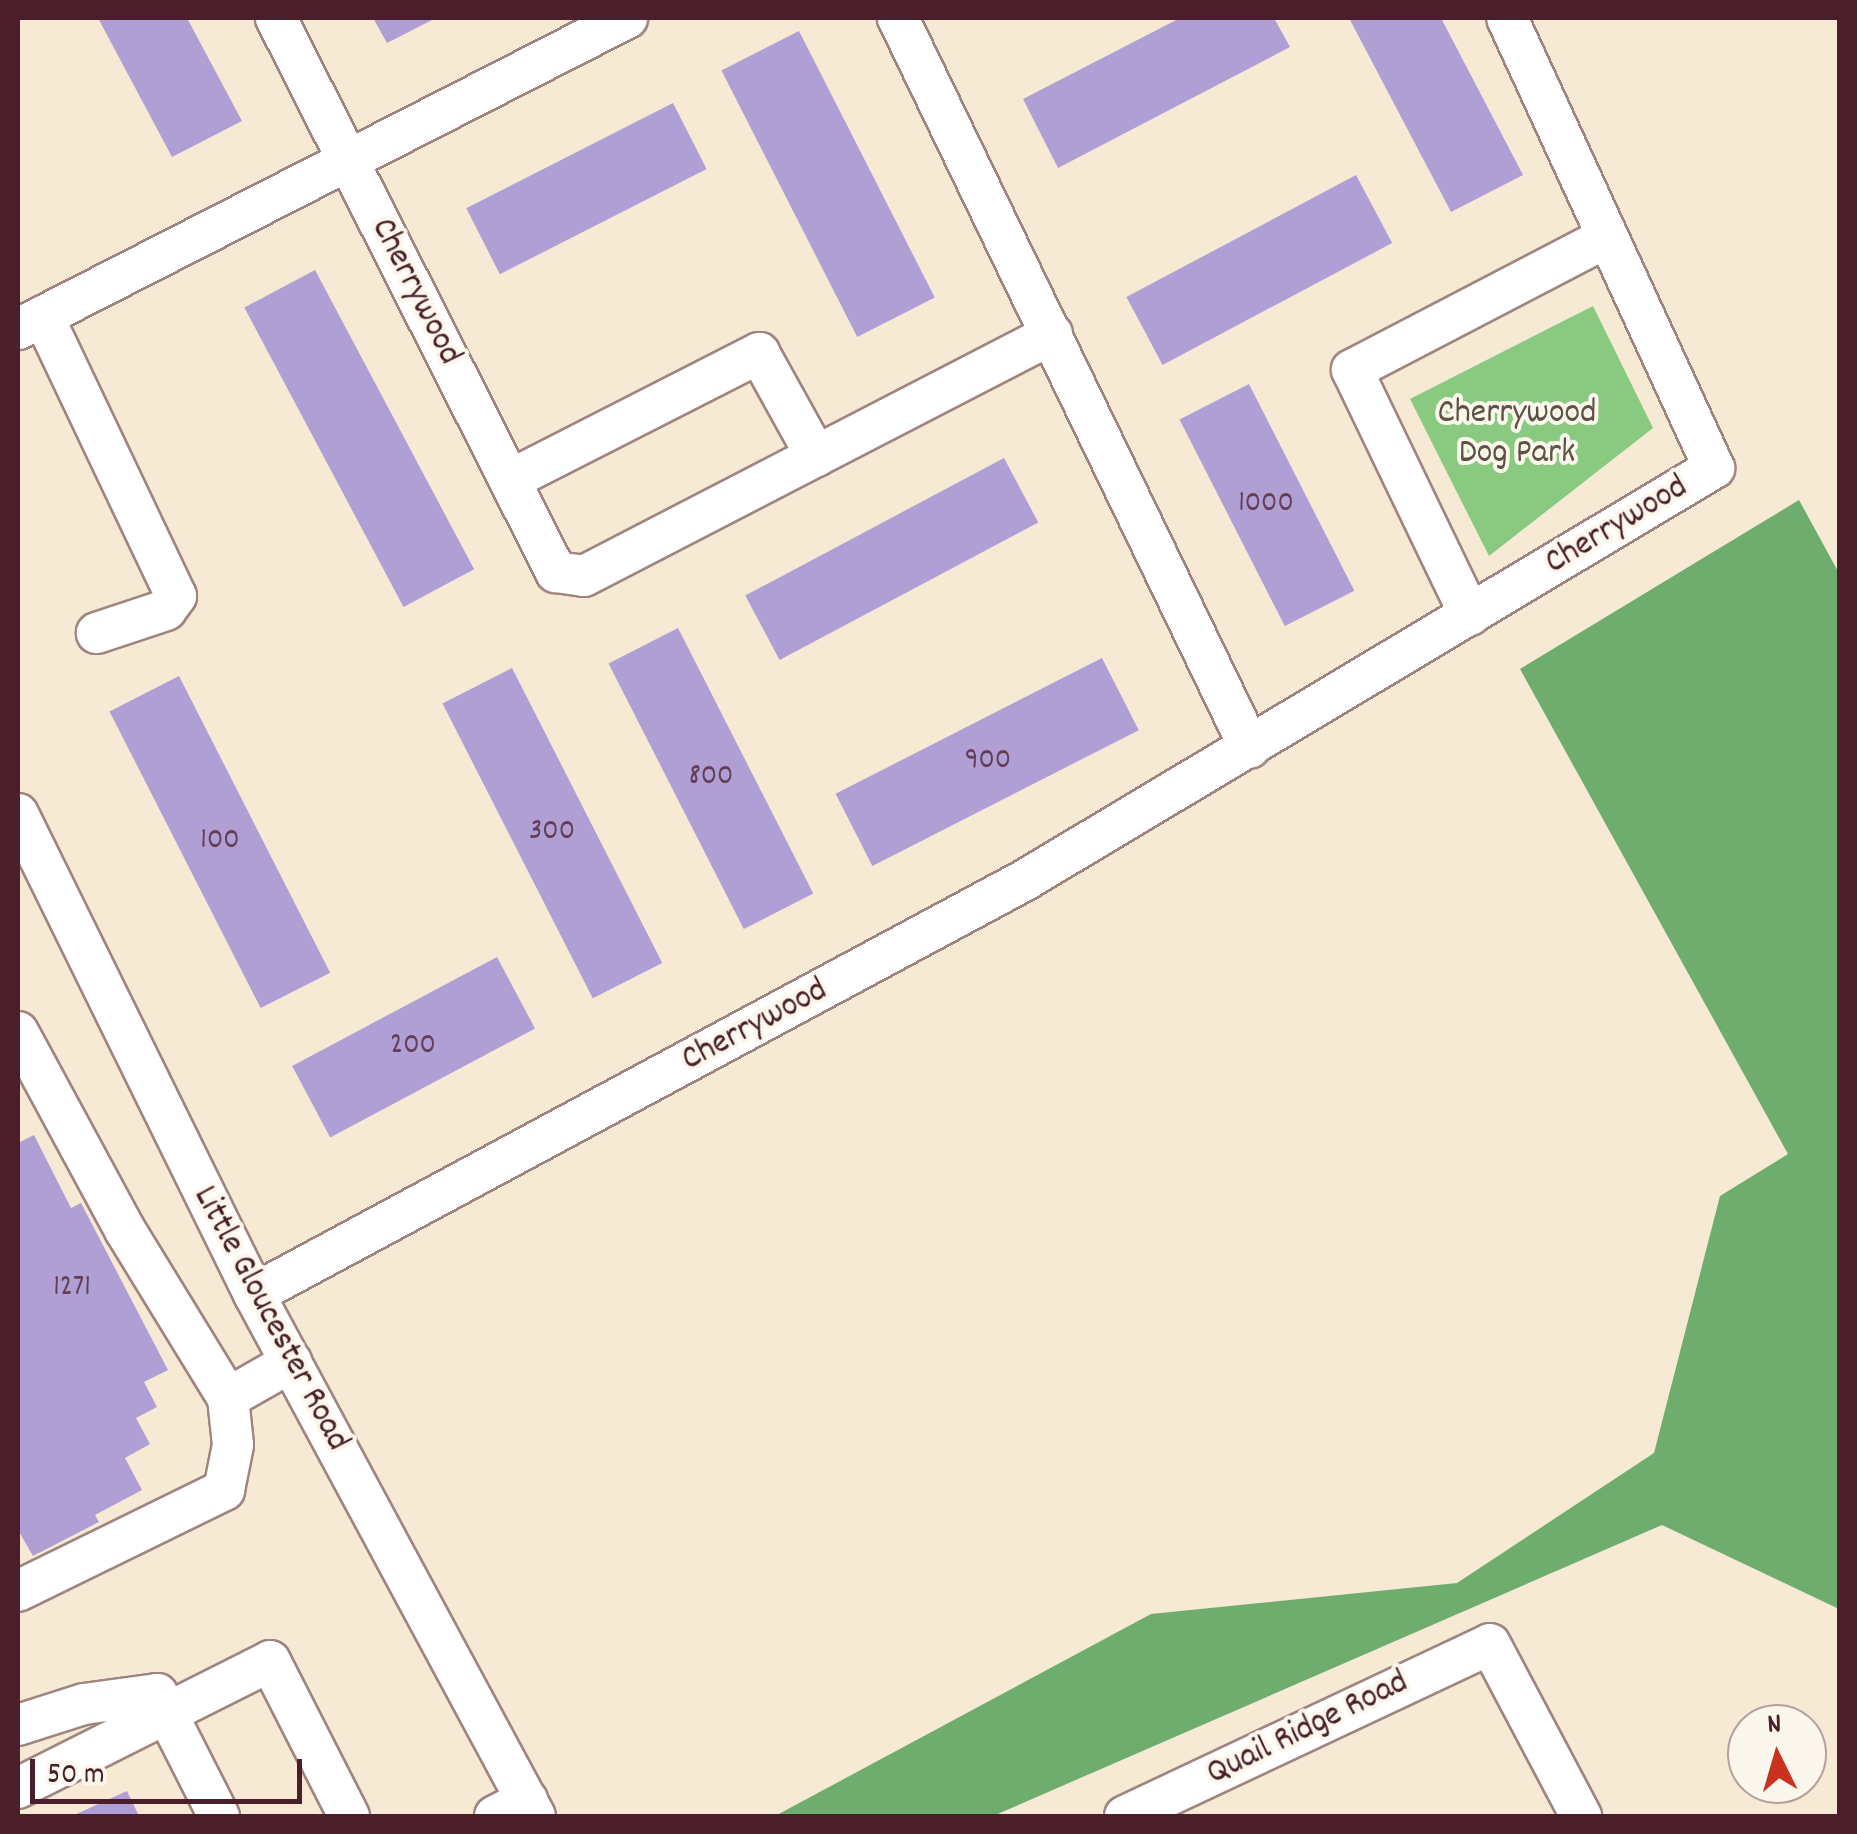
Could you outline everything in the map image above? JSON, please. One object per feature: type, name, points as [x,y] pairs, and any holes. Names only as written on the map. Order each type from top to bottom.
[{"type":"street","name":"Cherrywood","points":[[276,18],[556,572],[584,576],[1052,334]]},
{"type":"street","points":[[97,633],[166,610],[176,596],[30,322],[627,18]]},
{"type":"street","points":[[898,18],[1250,748]]},
{"type":"street","name":"Cherrywood","points":[[254,1294],[1025,880],[1714,468],[1506,18]]},
{"type":"street","points":[[1470,615],[1352,370],[1608,238]]},
{"type":"street","points":[[510,480],[759,353],[816,456]]},
{"type":"street","name":"Little Gloucester Road","points":[[23,841],[519,1811]]},
{"type":"street","points":[[18,1032],[125,1230],[228,1398],[232,1445],[224,1490],[18,1591]]},
{"type":"street","points":[[228,1398],[290,1362]]},
{"type":"street","name":"Quail Ridge Road","points":[[1124,1816],[1490,1644],[1581,1816]]},
{"type":"street","points":[[18,1788],[270,1661],[349,1816]]},
{"type":"street","points":[[18,1726],[120,1697],[157,1694],[219,1816]]},
{"type":"green space","name":"Cherrywood Dog Park","points":[[1593,306],[1653,428],[1489,556],[1410,399]]},
{"type":"green space","points":[[1799,500],[1840,575],[1839,1609],[1662,1525],[993,1816],[775,1816],[1151,1614],[1457,1583],[1654,1453],[1720,1196],[1788,1154],[1520,669]]},
{"type":"building","points":[[98,18],[187,18],[242,121],[172,157]]},
{"type":"building","points":[[373,18],[436,18],[387,43]]},
{"type":"building","points":[[1180,18],[1274,18],[1290,47],[1058,168],[1023,99]]},
{"type":"building","points":[[1349,18],[1441,18],[1523,175],[1451,212]]},
{"type":"building","points":[[799,31],[935,297],[857,337],[721,70]]},
{"type":"building","points":[[673,103],[707,169],[500,274],[466,208]]},
{"type":"building","points":[[1356,175],[1392,243],[1163,365],[1126,297]]},
{"type":"building","points":[[315,270],[474,569],[404,607],[244,308]]},
{"type":"building","points":[[1249,384],[1354,591],[1285,626],[1180,419]]},
{"type":"building","points":[[1004,458],[1038,522],[780,660],[745,596]]},
{"type":"building","points":[[678,628],[813,894],[744,929],[609,663]]},
{"type":"building","points":[[1102,658],[1139,730],[872,866],[836,794]]},
{"type":"building","points":[[512,668],[662,963],[593,998],[443,703]]},
{"type":"building","points":[[179,676],[330,973],[261,1008],[110,711]]},
{"type":"building","points":[[497,957],[535,1029],[330,1137],[292,1066]]},
{"type":"building","points":[[34,1135],[71,1208],[81,1203],[168,1370],[144,1382],[157,1407],[136,1418],[150,1444],[125,1458],[142,1490],[95,1515],[99,1522],[33,1556],[18,1530],[18,1143]]},
{"type":"building","points":[[127,1791],[139,1816],[72,1816]]}]
